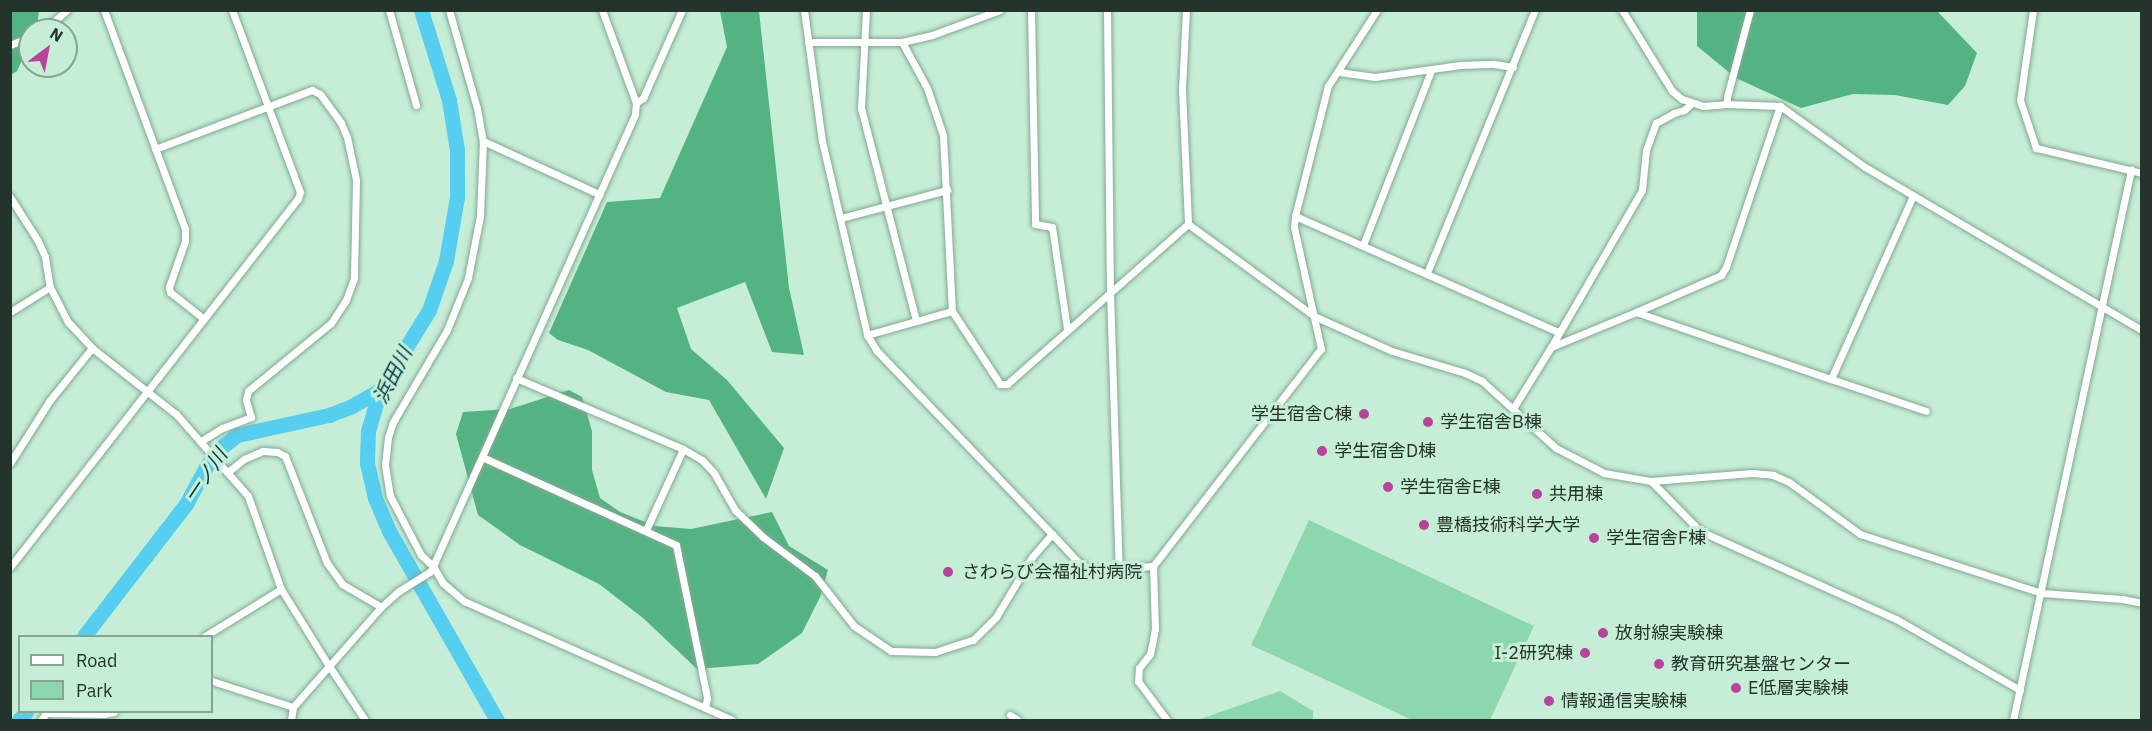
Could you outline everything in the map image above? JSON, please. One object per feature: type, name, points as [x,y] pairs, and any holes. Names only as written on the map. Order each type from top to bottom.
[{"type":"street","points":[[104,10],[186,235],[169,288],[170,292],[204,319]]},
{"type":"street","points":[[10,567],[298,199],[300,192],[232,10]]},
{"type":"street","points":[[389,10],[416,105]]},
{"type":"street","points":[[449,10],[477,108],[483,141],[480,216],[468,278],[447,330],[393,422],[388,436],[385,465],[390,496],[421,555],[442,583],[464,601],[732,720]]},
{"type":"street","points":[[291,720],[293,707],[381,607],[399,591],[432,569],[635,114],[636,103],[602,10]]},
{"type":"street","points":[[636,103],[643,98],[682,10]]},
{"type":"street","points":[[804,10],[822,141],[867,335],[877,351],[1078,562],[1092,570],[1153,566]]},
{"type":"street","points":[[866,10],[861,108],[916,321]]},
{"type":"street","points":[[808,42],[902,42],[1000,10]]},
{"type":"street","points":[[1031,10],[1035,224],[1052,227],[1066,329]]},
{"type":"street","points":[[1107,10],[1110,291],[1119,570]]},
{"type":"street","points":[[1186,10],[1182,90],[1188,224]]},
{"type":"street","points":[[1167,720],[1138,681],[1140,668],[1150,654],[1155,629],[1153,566],[1321,349],[1294,227],[1295,216],[1328,86],[1377,10]]},
{"type":"street","points":[[1427,273],[1514,67],[1535,10]]},
{"type":"street","points":[[1622,10],[1672,92],[1691,104],[1703,106],[1780,105],[1865,167],[2142,330]]},
{"type":"street","points":[[1727,104],[1727,96],[1750,10]]},
{"type":"street","points":[[2033,10],[2020,100],[2036,148],[2142,172]]},
{"type":"street","points":[[902,42],[927,88],[943,135],[952,311],[1000,384],[1007,384],[1066,329],[1188,224]]},
{"type":"street","points":[[1339,72],[1375,77],[1431,71],[1460,65],[1494,64],[1514,67]]},
{"type":"street","points":[[1363,245],[1431,71]]},
{"type":"street","points":[[155,149],[312,90],[320,93],[341,123],[347,137],[356,180],[354,278],[346,300],[331,322],[248,391],[246,400],[251,417],[222,428],[202,442]]},
{"type":"street","points":[[1514,408],[1642,190],[1646,150],[1656,123],[1684,110],[1691,104]]},
{"type":"street","points":[[1551,346],[1721,275],[1726,267],[1780,105]]},
{"type":"street","points":[[483,141],[599,194]]},
{"type":"street","points":[[2013,720],[2131,170]]},
{"type":"street","points":[[841,218],[947,190]]},
{"type":"street","points":[[1831,379],[1913,196]]},
{"type":"street","points":[[10,197],[39,241],[45,257],[50,287],[68,321],[92,348],[176,414],[248,496],[281,589],[365,720]]},
{"type":"street","points":[[1295,216],[1558,332]]},
{"type":"street","points":[[1188,224],[1314,316],[1392,351],[1474,377],[1497,392],[1556,448],[1604,473],[1651,481],[1752,473],[1773,475],[1789,482],[1860,534],[2042,593],[2122,599],[2142,603]]},
{"type":"street","points":[[10,312],[50,287]]},
{"type":"street","points":[[867,335],[952,311]]},
{"type":"street","points":[[1636,312],[1926,411]]},
{"type":"street","points":[[10,463],[50,400],[92,348]]},
{"type":"street","points":[[516,378],[683,449],[702,460],[714,473],[735,510],[763,537],[815,576],[854,626],[891,651],[935,652],[973,640],[996,617],[1032,557],[1052,534]]},
{"type":"street","points":[[646,530],[683,449]]},
{"type":"street","points":[[226,469],[263,451],[285,456],[327,563],[342,584],[381,607]]},
{"type":"street","points":[[482,457],[676,545],[707,698],[705,708]]},
{"type":"street","points":[[1651,481],[1700,531],[1896,619],[2020,690]]},
{"type":"street","points":[[207,635],[281,589]]},
{"type":"street","points":[[213,681],[293,707]]},
{"type":"street","points":[[46,713],[107,713]]},
{"type":"street","points":[[1010,715],[1018,720]]},
{"type":"green space","points":[[11,11],[39,11],[38,18],[18,18],[18,69],[11,75]]},
{"type":"green space","points":[[720,11],[759,11],[789,288],[804,355],[772,352],[745,282],[677,308],[691,349],[727,380],[784,448],[766,499],[709,400],[666,392],[588,350],[558,340],[549,333],[607,202],[660,198],[727,47]]},
{"type":"green space","points":[[1697,11],[1937,11],[1977,53],[1965,86],[1948,105],[1895,95],[1853,94],[1801,108],[1736,78],[1697,46]]},
{"type":"green space","points":[[569,390],[582,397],[592,431],[592,470],[600,498],[620,512],[655,526],[691,529],[772,512],[789,546],[828,570],[820,597],[802,633],[758,664],[697,669],[643,618],[599,584],[520,545],[478,515],[456,434],[463,412],[510,409]]},
{"type":"green space","points":[[1309,520],[1534,626],[1490,720],[1412,720],[1251,645]]},
{"type":"green space","points":[[1280,691],[1313,711],[1313,720],[1198,720]]},
{"type":"waterway","name":"浜田川","points":[[421,10],[449,100],[457,150],[457,197],[446,261],[429,310],[380,390],[368,431],[367,463],[375,498],[389,531],[497,720]]},
{"type":"waterway","name":"一ノ川","points":[[85,635],[186,504],[206,467],[219,449],[237,435],[329,415],[352,406],[380,390]]},
{"type":"waterway","name":"一ノ川","points":[[19,720],[25,713]]},
{"type":"place","name":"学生宿舎C棟","points":[[1364,414]]},
{"type":"place","name":"学生宿舎B棟","points":[[1428,422]]},
{"type":"place","name":"学生宿舎D棟","points":[[1322,451]]},
{"type":"place","name":"学生宿舎E棟","points":[[1388,487]]},
{"type":"place","name":"共用棟","points":[[1537,494]]},
{"type":"place","name":"豊橋技術科学大学","points":[[1424,525]]},
{"type":"place","name":"学生宿舎F棟","points":[[1594,538]]},
{"type":"place","name":"さわらび会福祉村病院","points":[[948,572]]},
{"type":"place","name":"放射線実験棟","points":[[1603,633]]},
{"type":"place","name":"I-2研究棟","points":[[1585,653]]},
{"type":"place","name":"教育研究基盤センター","points":[[1659,664]]},
{"type":"place","name":"E低層実験棟","points":[[1736,688]]},
{"type":"place","name":"情報通信実験棟","points":[[1549,701]]}]
